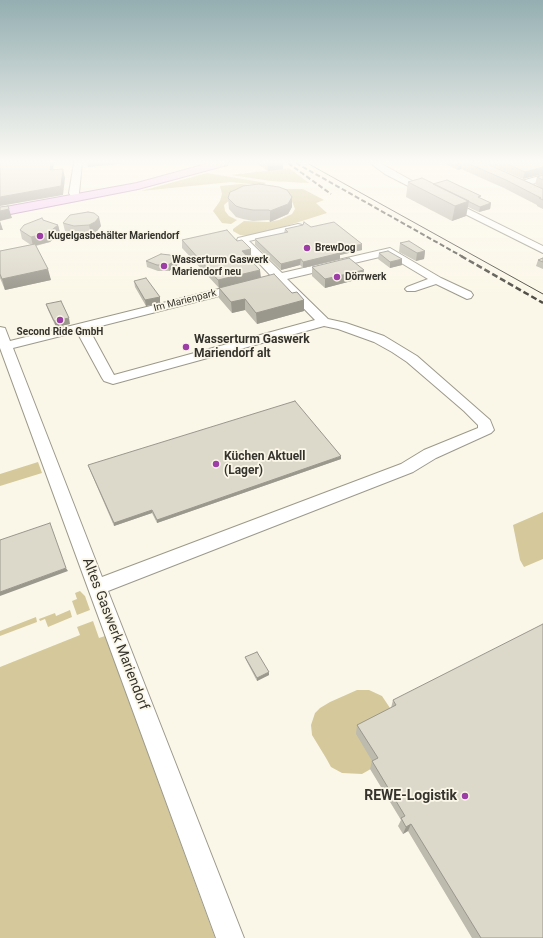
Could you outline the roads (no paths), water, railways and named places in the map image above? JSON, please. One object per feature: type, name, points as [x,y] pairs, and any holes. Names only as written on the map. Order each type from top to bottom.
[{"type":"main road","points":[[0,212],[28,207]]},
{"type":"street","points":[[457,207],[543,250]]},
{"type":"street","points":[[298,227],[242,240],[273,278],[310,308],[324,322]]},
{"type":"street","points":[[273,278],[390,251],[437,280],[467,295]]},
{"type":"street","points":[[412,289],[437,280]]},
{"type":"street","name":"Im Marienpark","points":[[3,338],[81,327],[247,286]]},
{"type":"street","points":[[81,327],[109,378],[113,380],[324,322],[342,326],[379,340],[398,349],[412,359],[485,423],[486,430],[430,454],[407,468],[97,587]]},
{"type":"street","name":"Altes Gaswerk Mariendorf","points":[[3,338],[230,938]]},
{"type":"tram line","points":[[386,207],[543,294]]},
{"type":"railway","points":[[374,207],[463,257]]},
{"type":"railway","points":[[461,256],[543,303]]},
{"type":"place","name":"Kugelgasbehälter Mariendorf","points":[[40,236]]},
{"type":"place","name":"BrewDog","points":[[307,248]]},
{"type":"place","name":"Wasserturm Gaswerk Mariendorf neu","points":[[164,266]]},
{"type":"place","name":"Dörrwerk","points":[[337,277]]},
{"type":"place","name":"Second Ride GmbH","points":[[60,320]]},
{"type":"place","name":"Wasserturm Gaswerk Mariendorf alt","points":[[186,347]]},
{"type":"place","name":"Küchen Aktuell (Lager)","points":[[216,464]]},
{"type":"place","name":"REWE-Logistik","points":[[465,796]]}]
